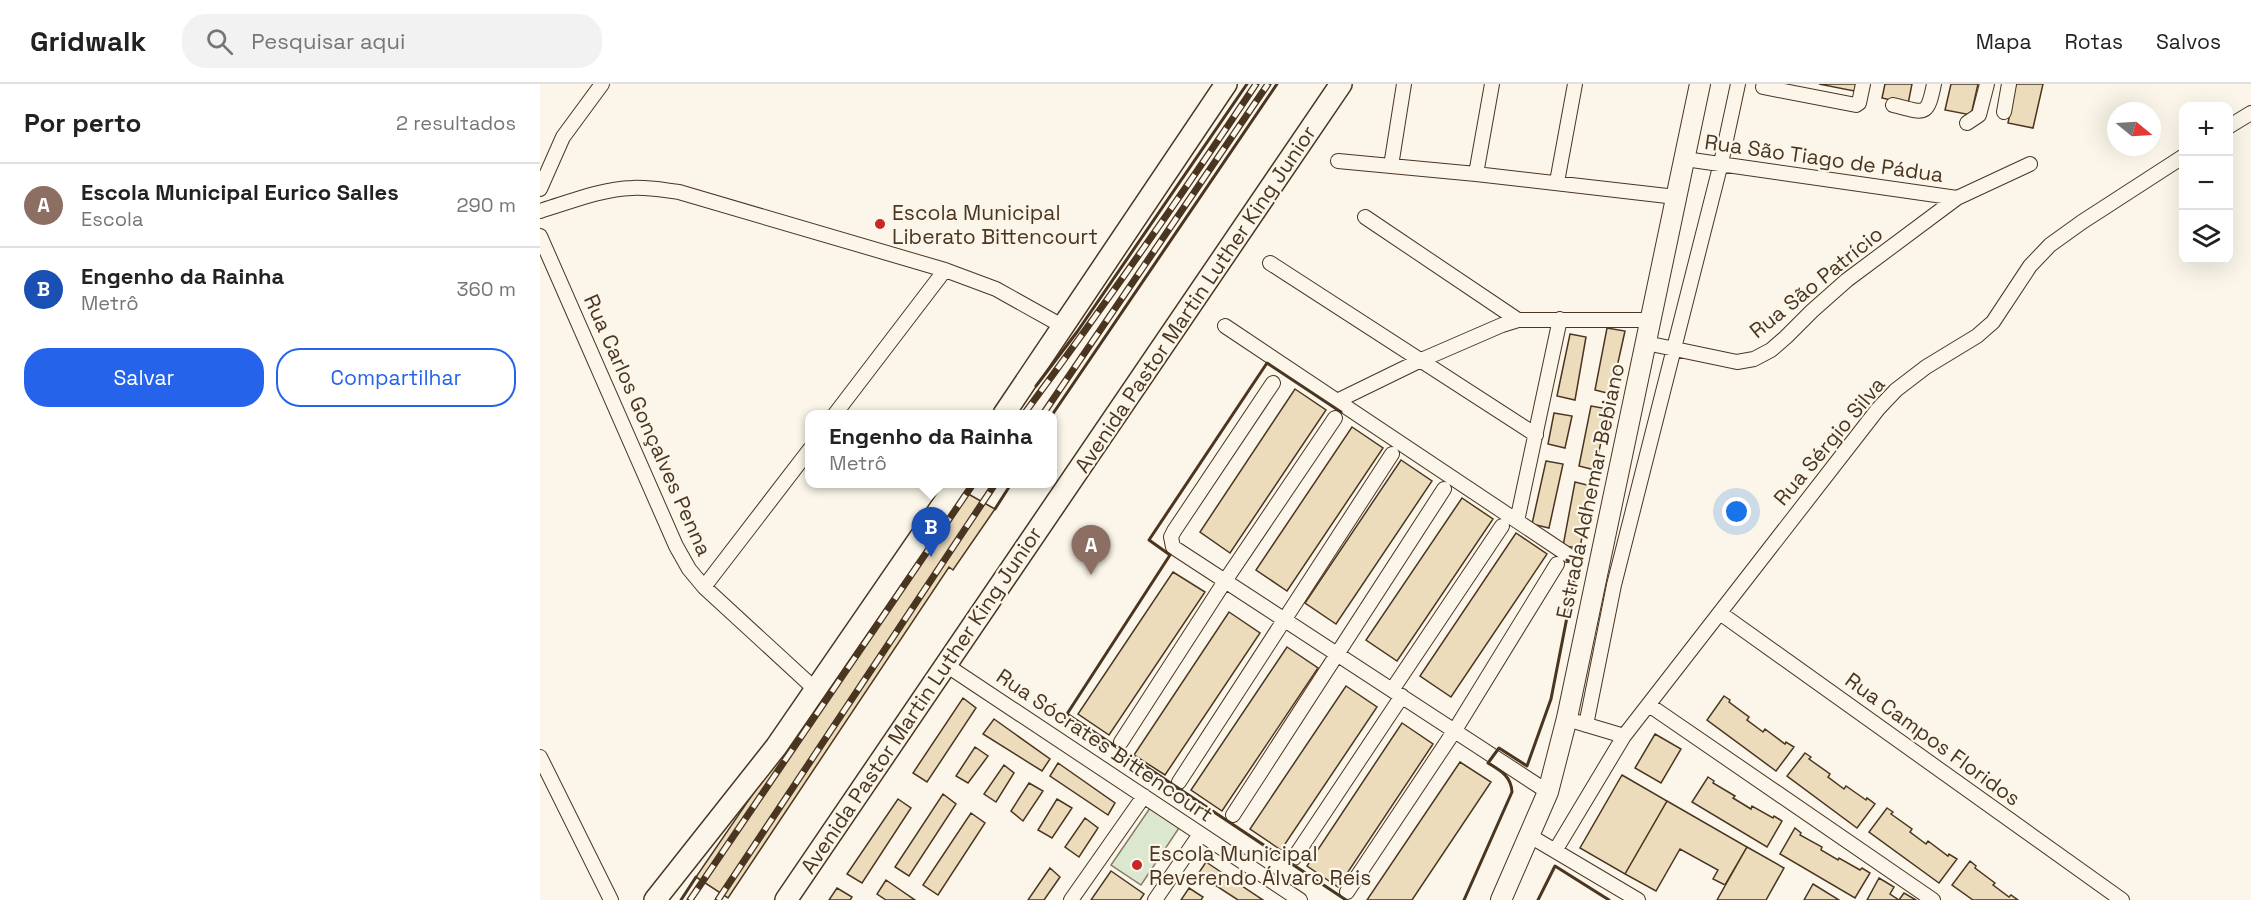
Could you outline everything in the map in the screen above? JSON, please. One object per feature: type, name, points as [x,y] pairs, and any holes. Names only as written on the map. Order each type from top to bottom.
[{"type":"main road","points":[[1007,410],[1226,84]]},
{"type":"main road","name":"Avenida Pastor Martin Luther King Junior","points":[[786,900],[1341,84]]},
{"type":"main road","name":"Estrada Adhemar Bebiano","points":[[1501,900],[1548,792],[1567,718],[1700,84]]},
{"type":"main road","points":[[655,900],[776,747],[954,488]]},
{"type":"street","points":[[540,189],[563,137],[602,84]]},
{"type":"street","points":[[1391,166],[1404,84]]},
{"type":"street","points":[[1476,174],[1492,84]]},
{"type":"street","points":[[1557,182],[1575,84]]},
{"type":"street","name":"Estrada Adhemar Bebiano","points":[[1586,725],[1614,585],[1675,349],[1738,84]]},
{"type":"street","points":[[1763,87],[1856,105],[1859,103],[1863,84]]},
{"type":"street","points":[[1893,105],[1919,111],[1927,109],[1930,105],[1934,84]]},
{"type":"street","points":[[1967,123],[1979,115],[1987,84]]},
{"type":"street","points":[[2004,112],[2009,84]]},
{"type":"street","points":[[2233,124],[2251,112]]},
{"type":"street","name":"Rua São Tiago de Pádua","points":[[1685,159],[1957,198]]},
{"type":"street","name":"Rua Sérgio Silva","points":[[1555,851],[1624,736],[1878,409],[1896,390],[1926,367],[1977,336],[1993,322],[2030,267],[2050,245],[2179,159]]},
{"type":"street","points":[[1338,161],[1557,182],[1676,197]]},
{"type":"street","name":"Rua São Patrício","points":[[1646,343],[1737,362],[1754,359],[1771,350],[1847,280],[1957,198],[2030,164]]},
{"type":"street","points":[[540,211],[605,192],[630,188],[653,188],[679,192],[945,270],[996,289],[1064,327]]},
{"type":"street","points":[[1365,217],[1518,320]]},
{"type":"street","name":"Rua Carlos Gonçalves Penna","points":[[540,236],[676,546],[689,569],[704,587],[816,690]]},
{"type":"street","points":[[1270,263],[1536,435]]},
{"type":"street","points":[[839,410],[945,270]]},
{"type":"street","points":[[1517,521],[1560,319]]},
{"type":"street","points":[[1337,401],[1419,361],[1518,320],[1651,320]]},
{"type":"street","points":[[1225,326],[1568,555]]},
{"type":"street","points":[[1273,383],[1172,537],[1173,547],[1548,792]]},
{"type":"street","points":[[1121,742],[1335,418]]},
{"type":"street","points":[[1179,782],[1392,454]]},
{"type":"street","points":[[704,587],[805,456]]},
{"type":"street","points":[[1233,815],[1444,489]]},
{"type":"street","points":[[1294,858],[1502,526]]},
{"type":"street","points":[[1347,892],[1455,730],[1557,564]]},
{"type":"street","name":"Rua Campos Floridos","points":[[1720,612],[2122,900]]},
{"type":"street","name":"Rua Sócrates Bittencourt","points":[[945,665],[1300,900]]},
{"type":"street","points":[[1649,705],[1933,900]]},
{"type":"street","points":[[1567,718],[1624,736]]},
{"type":"street","points":[[540,757],[611,900]]},
{"type":"street","points":[[1071,900],[1144,796]]},
{"type":"street","points":[[1155,900],[1200,834]]},
{"type":"street","points":[[1530,836],[1638,900]]},
{"type":"green space","points":[[1150,808],[1179,828],[1141,885],[1111,865]]},
{"type":"building","points":[[1819,84],[1856,84],[1854,91]]},
{"type":"building","points":[[1885,84],[1912,84],[1908,104],[1882,98]]},
{"type":"building","points":[[1951,84],[1978,84],[1971,115],[1945,110]]},
{"type":"building","points":[[2016,84],[2043,84],[2033,128],[2008,123]]},
{"type":"building","points":[[1607,328],[1625,331],[1611,394],[1595,390]]},
{"type":"building","points":[[1570,334],[1586,337],[1575,400],[1557,396]]},
{"type":"building","points":[[1295,389],[1326,410],[1230,553],[1200,532]]},
{"type":"building","points":[[1591,406],[1608,409],[1595,470],[1579,466]]},
{"type":"building","points":[[1554,413],[1572,416],[1565,448],[1548,444]]},
{"type":"building","points":[[1352,427],[1383,448],[1287,591],[1256,570]]},
{"type":"building","points":[[1401,460],[1432,481],[1336,624],[1305,603]]},
{"type":"building","points":[[1546,461],[1563,464],[1549,528],[1532,524]]},
{"type":"building","points":[[1575,482],[1591,486],[1580,548],[1563,546]]},
{"type":"building","points":[[963,491],[995,509],[953,570],[949,567],[728,898],[696,877],[920,550]]},
{"type":"building","points":[[1462,498],[1493,519],[1397,661],[1366,640]]},
{"type":"building","points":[[1516,533],[1547,554],[1451,697],[1420,676]]},
{"type":"building","points":[[1173,572],[1205,592],[1109,735],[1078,714]]},
{"type":"building","points":[[1229,612],[1260,633],[1165,775],[1134,755]]},
{"type":"building","points":[[1287,647],[1318,668],[1222,811],[1191,790]]},
{"type":"building","points":[[1346,686],[1377,707],[1281,850],[1250,829]]},
{"type":"building","points":[[1724,696],[1749,717],[1747,720],[1763,732],[1765,729],[1785,744],[1786,742],[1794,747],[1776,771],[1707,720]]},
{"type":"building","points":[[963,698],[976,708],[927,782],[913,773]]},
{"type":"building","points":[[994,719],[1050,759],[1042,771],[983,734]]},
{"type":"building","points":[[1402,723],[1433,744],[1338,887],[1307,866]]},
{"type":"building","points":[[1655,734],[1681,749],[1661,783],[1635,768]]},
{"type":"building","points":[[975,747],[988,756],[968,783],[956,776]]},
{"type":"building","points":[[1805,753],[1811,757],[1809,759],[1830,774],[1828,777],[1844,789],[1846,786],[1875,804],[1857,828],[1787,776]]},
{"type":"building","points":[[1460,762],[1491,782],[1412,900],[1367,900]]},
{"type":"building","points":[[1058,763],[1115,803],[1108,815],[1050,776]]},
{"type":"building","points":[[1004,765],[1014,773],[996,802],[984,794]]},
{"type":"building","points":[[1622,775],[1667,801],[1625,874],[1580,848]]},
{"type":"building","points":[[1708,777],[1714,781],[1713,783],[1735,796],[1733,798],[1751,809],[1752,806],[1782,821],[1767,847],[1692,802]]},
{"type":"building","points":[[1029,783],[1043,791],[1023,821],[1011,811]]},
{"type":"building","points":[[943,794],[956,804],[909,876],[895,867]]},
{"type":"building","points":[[898,799],[911,808],[862,883],[847,874]]},
{"type":"building","points":[[1057,799],[1072,808],[1052,838],[1038,830]]},
{"type":"building","points":[[1667,801],[1747,847],[1725,885],[1713,879],[1718,870],[1680,849],[1656,891],[1625,874]]},
{"type":"building","points":[[1887,808],[1893,812],[1891,814],[1912,829],[1910,832],[1926,844],[1928,841],[1948,856],[1949,854],[1957,859],[1939,883],[1869,832]]},
{"type":"building","points":[[971,813],[985,823],[938,895],[923,885]]},
{"type":"building","points":[[1085,818],[1098,828],[1079,857],[1065,847]]},
{"type":"building","points":[[1795,828],[1801,833],[1800,835],[1822,847],[1821,850],[1838,860],[1839,858],[1870,873],[1855,898],[1780,854]]},
{"type":"building","points":[[1747,847],[1784,868],[1766,900],[1717,900]]},
{"type":"building","points":[[1970,861],[1976,866],[1975,868],[1995,883],[1993,885],[2009,897],[2011,895],[2018,900],[1973,900],[1952,885]]},
{"type":"building","points":[[1206,862],[1263,900],[1238,900],[1198,874]]},
{"type":"building","points":[[1050,868],[1060,877],[1044,900],[1028,900]]},
{"type":"building","points":[[1111,871],[1144,894],[1140,900],[1091,900]]},
{"type":"building","points":[[1879,878],[1894,887],[1890,894],[1899,900],[1867,900]]},
{"type":"building","points":[[886,880],[915,900],[886,900],[877,894]]},
{"type":"building","points":[[1813,884],[1839,900],[1804,900]]},
{"type":"building","points":[[837,888],[852,897],[850,900],[829,900]]},
{"type":"building","points":[[1189,888],[1203,897],[1201,900],[1181,900]]},
{"type":"building","points":[[1904,893],[1916,900],[1899,900]]},
{"type":"railway","points":[[1027,410],[1142,250],[1256,84]]},
{"type":"railway","points":[[1046,410],[1268,84]]},
{"type":"railway","points":[[690,900],[970,488]]},
{"type":"railway","points":[[718,900],[992,488]]},
{"type":"wall","points":[[1036,386],[1077,332],[1247,84]]},
{"type":"wall","points":[[1055,410],[1277,84]]},
{"type":"wall","points":[[1341,412],[1267,363],[1149,540],[1170,555],[1067,714],[1346,900]]},
{"type":"wall","points":[[995,509],[1008,488]]},
{"type":"wall","points":[[1464,900],[1512,792],[1507,778],[1488,763],[1499,748],[1527,766],[1551,699],[1577,566],[1567,560]]},
{"type":"wall","points":[[1538,900],[1555,866],[1609,900]]},
{"type":"wall","points":[[681,900],[696,877]]},
{"type":"place","name":"Escola Municipal Liberato Bittencourt","points":[[880,224]]},
{"type":"place","name":"Engenho da Rainha","points":[[931,557]]},
{"type":"place","name":"Escola Municipal Eurico Salles","points":[[1091,575]]},
{"type":"place","name":"Escola Municipal Reverendo Álvaro Reis","points":[[1137,865]]}]
